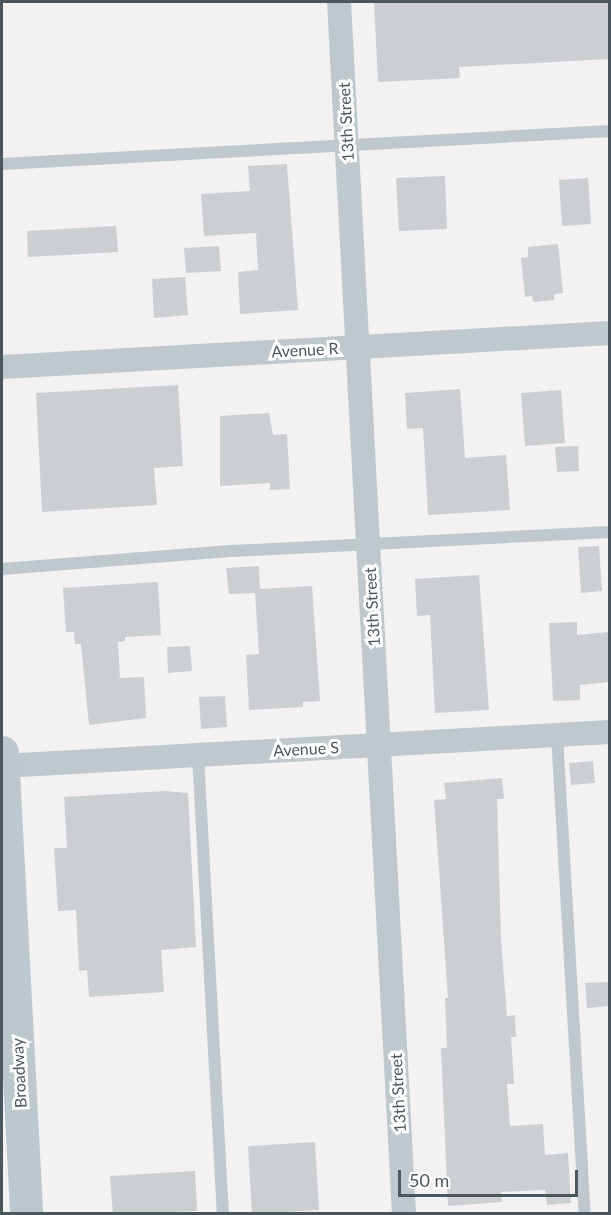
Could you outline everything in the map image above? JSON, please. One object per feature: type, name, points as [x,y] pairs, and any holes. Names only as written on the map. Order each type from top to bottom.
[{"type":"main road","name":"Broadway","points":[[2,752],[8,1012],[26,1214]]},
{"type":"street","name":"13th Street","points":[[339,2],[405,1214]]},
{"type":"street","name":"Avenue R","points":[[2,367],[609,333]]},
{"type":"street","name":"Avenue S","points":[[2,766],[609,732]]},
{"type":"lane","points":[[2,164],[609,131]]},
{"type":"lane","points":[[2,569],[368,544],[609,532]]},
{"type":"lane","points":[[557,735],[585,1214]]},
{"type":"lane","points":[[198,755],[224,1214]]},
{"type":"building","points":[[374,2],[609,2],[609,59],[459,67],[460,78],[378,82]]},
{"type":"building","points":[[287,164],[298,310],[240,314],[238,272],[258,270],[256,233],[204,236],[201,194],[250,191],[248,166]]},
{"type":"building","points":[[445,176],[447,229],[399,231],[396,178]]},
{"type":"building","points":[[588,178],[591,224],[562,226],[559,180]]},
{"type":"building","points":[[116,226],[118,252],[28,257],[27,231]]},
{"type":"building","points":[[558,244],[563,293],[554,294],[554,300],[533,302],[532,296],[525,297],[521,258],[528,257],[528,247]]},
{"type":"building","points":[[219,246],[221,271],[186,273],[184,248]]},
{"type":"building","points":[[185,277],[188,315],[154,318],[152,279]]},
{"type":"building","points":[[178,385],[183,466],[154,468],[157,505],[42,512],[36,393]]},
{"type":"building","points":[[460,389],[465,458],[506,455],[510,510],[428,515],[423,428],[407,429],[405,393]]},
{"type":"building","points":[[561,390],[565,443],[525,446],[521,393]]},
{"type":"building","points":[[269,413],[273,435],[287,434],[290,489],[270,490],[270,483],[220,486],[220,416]]},
{"type":"building","points":[[578,446],[579,471],[557,472],[555,447]]},
{"type":"building","points":[[599,546],[602,591],[581,593],[578,547]]},
{"type":"building","points":[[259,566],[260,589],[312,586],[320,701],[303,702],[303,707],[249,710],[246,655],[259,654],[255,593],[229,594],[226,568]]},
{"type":"building","points":[[479,575],[489,710],[435,713],[430,615],[417,616],[415,579]]},
{"type":"building","points":[[158,582],[161,635],[125,637],[125,641],[118,642],[120,678],[144,677],[146,718],[89,725],[81,644],[75,644],[74,632],[66,632],[63,588]]},
{"type":"building","points":[[577,622],[577,635],[609,632],[609,682],[580,685],[580,700],[553,701],[549,623]]},
{"type":"building","points":[[190,646],[192,671],[168,673],[167,647]]},
{"type":"building","points":[[225,696],[227,727],[201,729],[199,697]]},
{"type":"building","points":[[593,761],[595,783],[571,785],[569,763]]},
{"type":"building","points":[[502,778],[504,799],[497,799],[501,940],[507,1016],[515,1015],[516,1037],[511,1037],[514,1084],[507,1084],[510,1126],[543,1124],[545,1155],[568,1153],[571,1203],[547,1205],[545,1190],[501,1192],[502,1202],[448,1206],[441,1048],[447,1048],[445,998],[448,998],[434,800],[446,799],[444,783]]},
{"type":"building","points":[[165,791],[188,793],[196,947],[161,950],[164,992],[89,997],[87,970],[79,971],[76,910],[58,911],[54,848],[67,848],[64,797]]},
{"type":"building","points":[[609,982],[609,1006],[587,1008],[585,983]]},
{"type":"building","points":[[315,1142],[319,1210],[252,1214],[248,1146]]},
{"type":"building","points":[[195,1171],[197,1211],[113,1214],[110,1176]]}]
